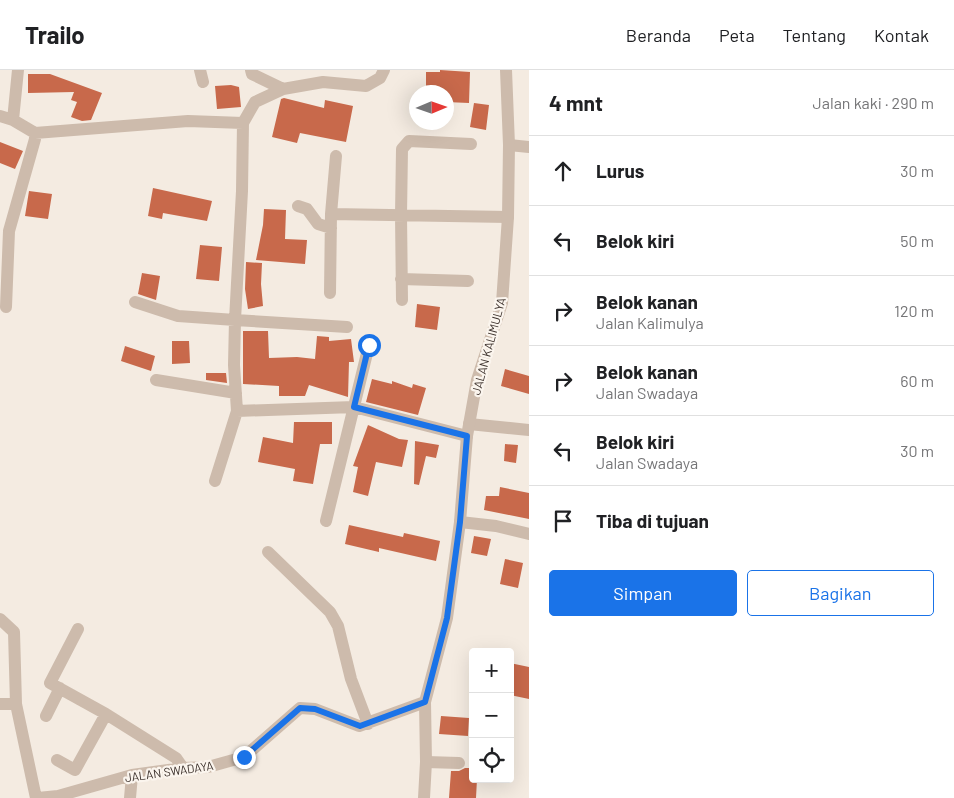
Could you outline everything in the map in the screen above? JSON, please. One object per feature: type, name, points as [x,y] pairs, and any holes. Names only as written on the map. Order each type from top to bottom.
[{"type":"street","points":[[14,120],[18,70]]},
{"type":"street","points":[[251,70],[252,74],[283,89]]},
{"type":"street","points":[[216,481],[238,411],[235,320],[243,123],[255,102],[283,89],[323,82],[366,86],[380,78],[384,70]]},
{"type":"street","name":"JALAN KALIMULYA","points":[[424,798],[426,762],[425,702],[447,618],[460,522],[468,430],[477,380],[502,303],[508,217],[509,145],[506,70]]},
{"type":"street","points":[[0,116],[14,120],[35,133],[188,121],[243,123]]},
{"type":"street","points":[[6,306],[9,231],[35,133]]},
{"type":"street","points":[[402,300],[400,216],[402,149],[409,141],[471,144]]},
{"type":"street","points":[[509,145],[529,147]]},
{"type":"street","points":[[330,293],[331,214],[336,156]]},
{"type":"street","points":[[298,206],[307,209],[318,224],[331,228]]},
{"type":"street","points":[[331,214],[508,217]]},
{"type":"street","points":[[401,279],[468,281]]},
{"type":"street","points":[[135,302],[178,316],[347,327]]},
{"type":"street","points":[[326,520],[369,345]]},
{"type":"street","points":[[156,380],[236,393]]},
{"type":"street","points":[[238,411],[354,407],[468,430],[529,430]]},
{"type":"street","points":[[460,522],[496,526],[529,534]]},
{"type":"street","points":[[268,552],[330,612],[338,626],[352,679],[368,724],[425,702]]},
{"type":"street","points":[[0,619],[14,632],[16,704],[37,798]]},
{"type":"street","points":[[78,629],[50,683],[106,714],[176,758],[183,768]]},
{"type":"street","points":[[46,716],[60,688]]},
{"type":"street","points":[[0,704],[16,704]]},
{"type":"street","name":"JALAN SWADAYA","points":[[37,798],[58,796],[132,775],[183,768],[208,767],[244,757],[300,708],[315,709],[360,726],[368,724]]},
{"type":"street","points":[[57,760],[74,770],[106,714]]},
{"type":"street","points":[[426,762],[459,763]]},
{"type":"street","points":[[130,798],[132,775]]},
{"type":"building","points":[[440,70],[470,72],[469,103],[454,102],[454,85],[426,85],[426,72],[440,72]]},
{"type":"building","points":[[28,74],[50,74],[102,93],[91,120],[82,121],[71,117],[77,102],[71,100],[74,92],[28,93]]},
{"type":"building","points":[[231,85],[239,87],[241,107],[217,109],[215,86]]},
{"type":"building","points":[[284,98],[324,108],[325,100],[353,106],[346,142],[300,133],[297,143],[272,137],[281,99]]},
{"type":"building","points":[[474,103],[489,105],[486,130],[470,127]]},
{"type":"building","points":[[0,142],[23,151],[15,169],[0,163]]},
{"type":"building","points":[[153,188],[212,201],[207,221],[163,213],[162,219],[148,216]]},
{"type":"building","points":[[29,191],[52,194],[48,219],[25,216]]},
{"type":"building","points":[[264,209],[286,210],[285,239],[307,240],[305,264],[256,260]]},
{"type":"building","points":[[200,245],[222,247],[219,281],[196,279]]},
{"type":"building","points":[[246,262],[262,263],[263,306],[248,309],[245,289]]},
{"type":"building","points":[[142,273],[160,276],[156,300],[138,294]]},
{"type":"building","points":[[417,304],[440,307],[437,330],[415,327]]},
{"type":"building","points":[[243,331],[268,331],[269,358],[297,357],[315,359],[317,336],[329,337],[329,341],[351,339],[354,362],[349,362],[348,397],[309,385],[305,396],[279,396],[279,386],[243,384]]},
{"type":"building","points":[[172,341],[189,341],[190,363],[172,364]]},
{"type":"building","points":[[125,346],[155,356],[151,371],[121,361]]},
{"type":"building","points":[[505,369],[529,376],[529,394],[501,386]]},
{"type":"building","points":[[206,373],[226,373],[227,383],[206,380]]},
{"type":"building","points":[[372,379],[392,384],[392,381],[412,388],[413,384],[426,388],[418,415],[366,402]]},
{"type":"building","points":[[294,422],[332,422],[332,444],[320,444],[313,484],[293,481],[295,469],[258,462],[263,437],[293,443]]},
{"type":"building","points":[[368,425],[399,439],[408,440],[402,467],[376,462],[368,496],[353,492],[358,467],[353,466]]},
{"type":"building","points":[[415,441],[439,445],[436,458],[426,456],[419,485],[414,484]]},
{"type":"building","points":[[505,444],[518,445],[516,463],[504,461]]},
{"type":"building","points":[[500,487],[529,493],[529,519],[484,510],[486,496],[499,496]]},
{"type":"building","points":[[349,525],[403,537],[404,533],[440,541],[436,561],[379,548],[379,552],[345,544]]},
{"type":"building","points":[[474,536],[491,539],[487,556],[471,553]]},
{"type":"building","points":[[505,559],[523,563],[518,588],[500,584]]},
{"type":"building","points":[[514,664],[529,667],[529,699],[514,696]]},
{"type":"building","points":[[441,716],[469,718],[468,736],[439,734]]},
{"type":"building","points":[[469,768],[469,783],[477,783],[476,798],[449,798],[451,771]]},
{"type":"route","points":[[244,757],[300,708],[315,709],[360,726],[425,702],[447,618],[460,522],[467,436],[354,407],[369,345]]}]
